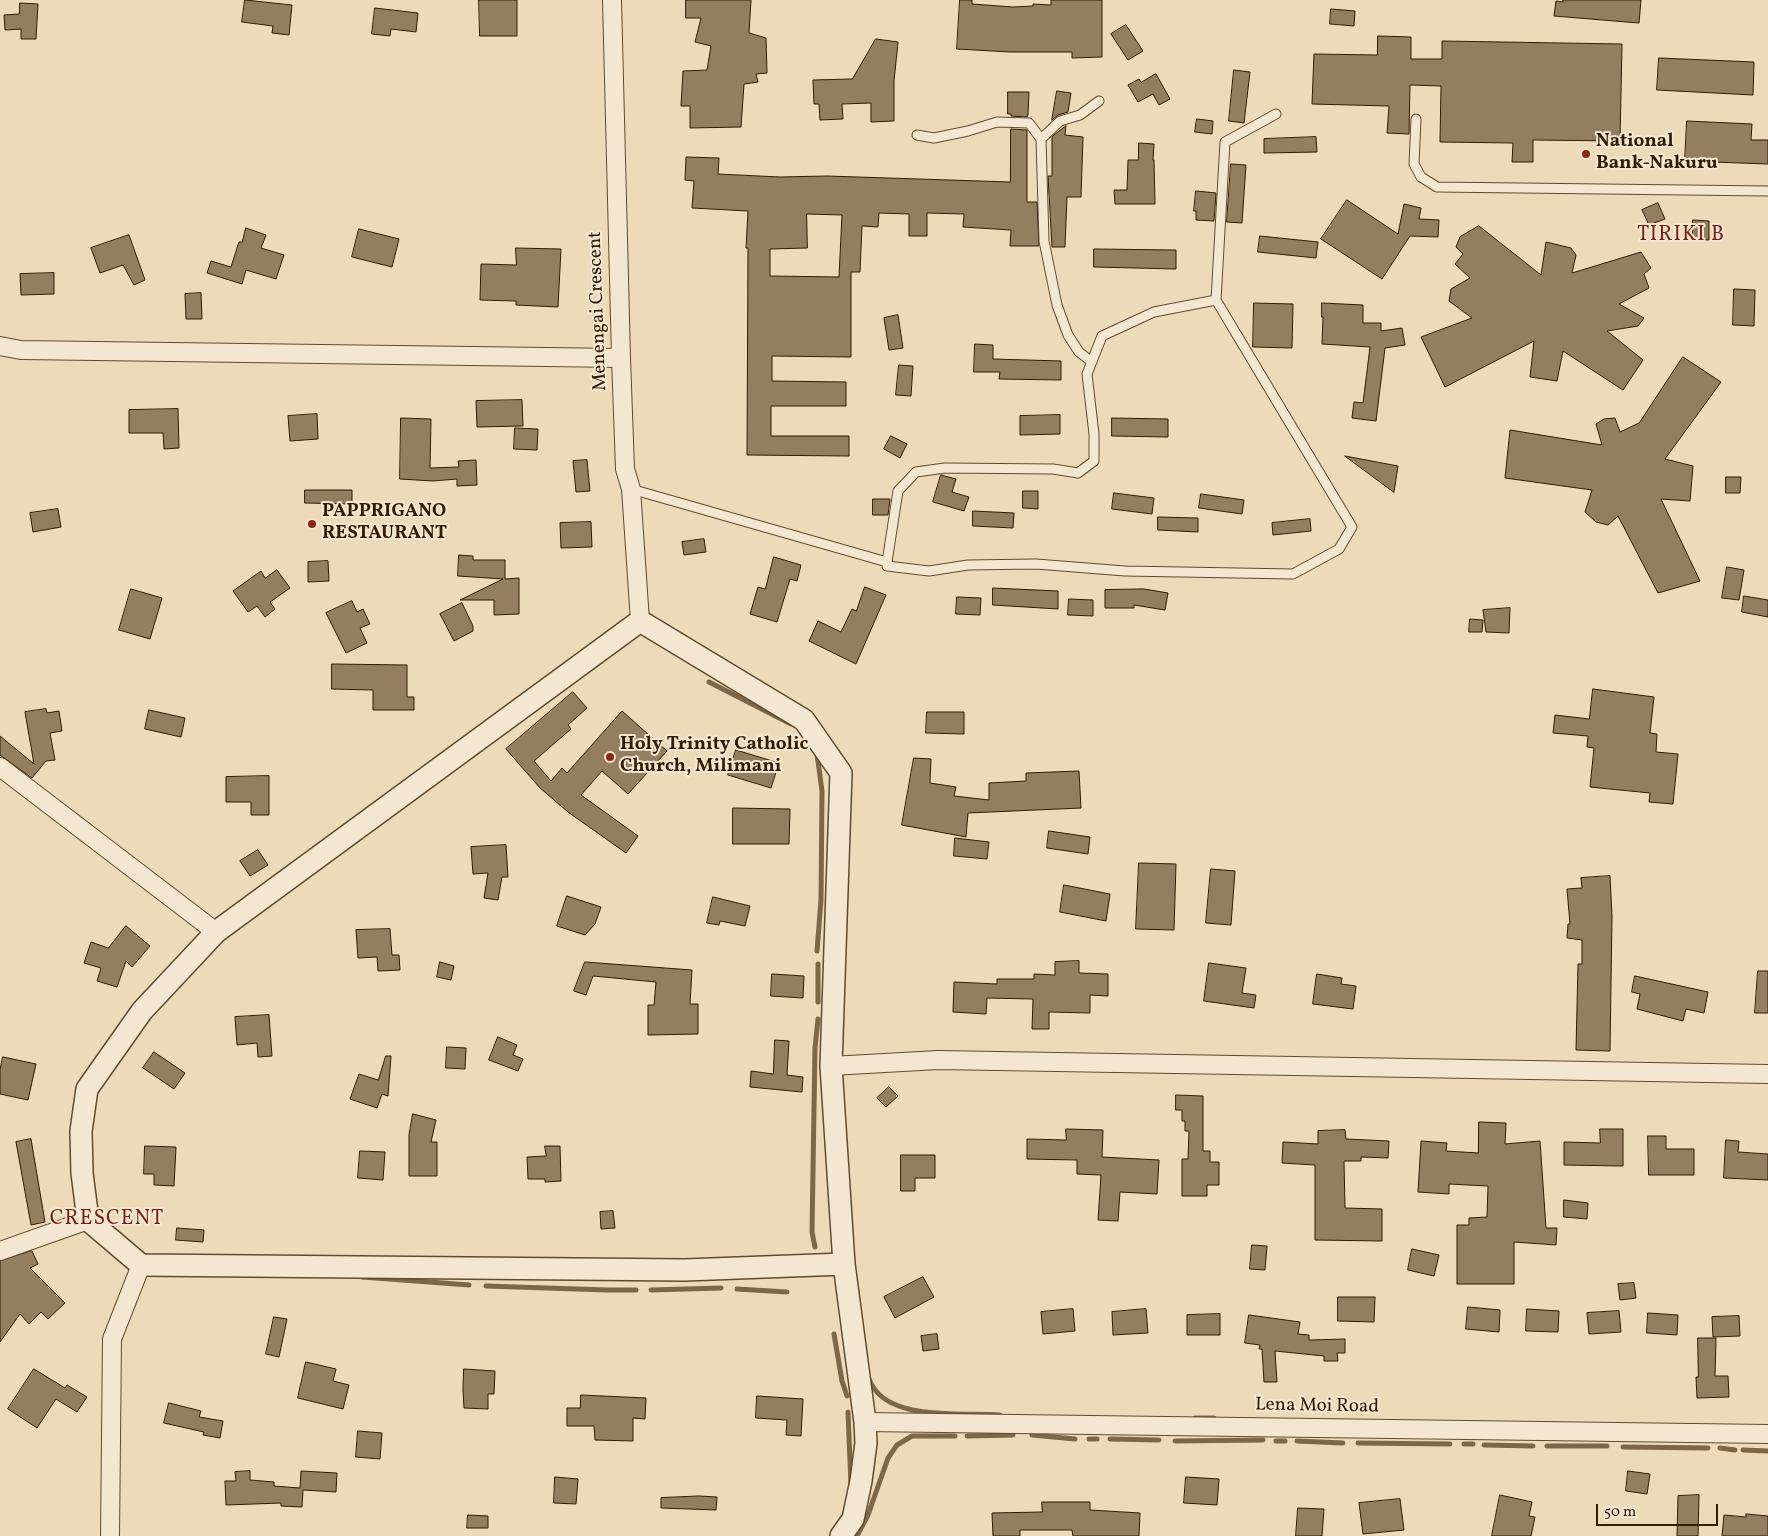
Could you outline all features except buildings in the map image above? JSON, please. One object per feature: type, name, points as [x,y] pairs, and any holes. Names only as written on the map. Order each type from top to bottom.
[{"type":"street","name":"Menengai Crescent","points":[[612,0],[625,469],[630,489],[640,621]]},
{"type":"street","points":[[0,346],[21,350],[621,358]]},
{"type":"street","points":[[841,1536],[853,1519],[866,1443],[865,1422],[844,1264],[831,1066],[841,773],[804,720],[640,621],[216,932],[142,1011],[88,1089],[81,1131],[82,1173],[88,1220],[141,1265],[685,1270],[844,1264]]},
{"type":"street","points":[[0,767],[216,932]]},
{"type":"street","points":[[831,1066],[938,1060],[1768,1074]]},
{"type":"street","points":[[0,1251],[88,1220]]},
{"type":"street","points":[[110,1536],[112,1339],[141,1265]]},
{"type":"street","name":"Lena Moi Road","points":[[865,1422],[1768,1434]]},
{"type":"lane","points":[[1041,139],[1060,121],[1080,115],[1099,101]]},
{"type":"lane","points":[[1216,300],[1154,312],[1102,336],[1087,374],[1094,434],[1094,461],[1078,473],[1054,469],[945,468],[916,472],[898,491],[887,566],[929,571],[968,565],[1036,564],[1125,571],[1293,574],[1339,549],[1352,527],[1216,300],[1226,142],[1276,114]]},
{"type":"lane","points":[[1416,120],[1414,164],[1421,177],[1437,187],[1768,192]]},
{"type":"lane","points":[[917,135],[934,138],[968,131],[997,122],[1029,123],[1041,139],[1044,241],[1057,305],[1068,335],[1079,352],[1092,362]]},
{"type":"lane","points":[[630,489],[887,562]]},
{"type":"waterway","points":[[709,682],[791,724]]},
{"type":"waterway","points":[[817,754],[822,791],[821,900],[817,951]]},
{"type":"waterway","points":[[818,964],[818,1002]]},
{"type":"waterway","points":[[815,1247],[812,1232],[815,1048],[818,1019]]},
{"type":"waterway","points":[[362,1277],[469,1285]]},
{"type":"waterway","points":[[486,1286],[636,1290]]},
{"type":"waterway","points":[[651,1290],[721,1288]]},
{"type":"waterway","points":[[737,1289],[787,1292]]},
{"type":"waterway","points":[[834,1334],[842,1381],[847,1396]]},
{"type":"waterway","points":[[869,1379],[878,1393],[891,1403],[908,1409],[947,1414],[1000,1415]]},
{"type":"waterway","points":[[848,1412],[851,1486]]},
{"type":"waterway","points":[[1195,1418],[1214,1418]]},
{"type":"waterway","points":[[967,1436],[1013,1435]]},
{"type":"waterway","points":[[1032,1435],[1075,1439]]},
{"type":"waterway","points":[[857,1536],[868,1515],[888,1458],[897,1445],[912,1436],[955,1436]]},
{"type":"waterway","points":[[1089,1439],[1097,1439]]},
{"type":"waterway","points":[[1110,1439],[1159,1440]]},
{"type":"waterway","points":[[1175,1441],[1263,1440]]},
{"type":"waterway","points":[[1276,1441],[1285,1441]]},
{"type":"waterway","points":[[1297,1441],[1343,1443]]},
{"type":"waterway","points":[[1358,1443],[1450,1444]]},
{"type":"waterway","points":[[1464,1444],[1473,1444]]},
{"type":"waterway","points":[[1484,1445],[1533,1446]]},
{"type":"waterway","points":[[1547,1446],[1607,1446]]},
{"type":"waterway","points":[[1623,1447],[1708,1448]]},
{"type":"waterway","points":[[1720,1448],[1735,1450]]},
{"type":"waterway","points":[[1743,1450],[1768,1451]]},
{"type":"place","name":"National Bank-Nakuru","points":[[1586,154]]},
{"type":"place","name":"PAPPRIGANO RESTAURANT","points":[[312,524]]},
{"type":"place","name":"Holy Trinity Catholic Church, Milimani","points":[[610,757]]},
{"type":"district","name":"TIRIKI B","points":[[1681,236]]},
{"type":"district","name":"CRESCENT","points":[[107,1220]]}]
